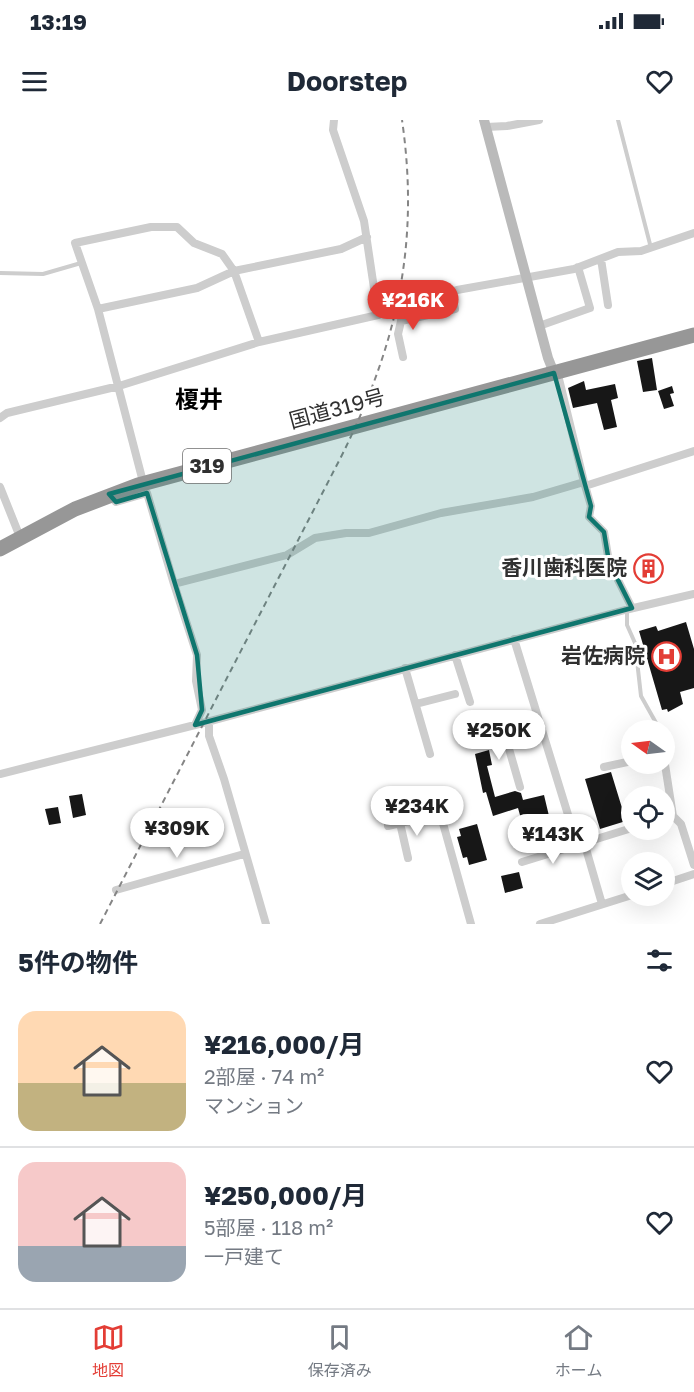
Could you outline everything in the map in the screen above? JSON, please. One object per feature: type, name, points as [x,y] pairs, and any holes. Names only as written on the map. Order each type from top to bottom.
[{"type":"highway","name":"国道319号","points":[[0,549],[109,494],[694,334]]},
{"type":"street","points":[[333,120],[333,130],[364,221],[378,315]]},
{"type":"street","points":[[539,120],[507,126],[485,123],[539,326],[559,379],[591,506],[589,517],[604,532],[609,562],[629,609]]},
{"type":"street","points":[[142,478],[98,309],[75,243],[151,227],[177,227],[194,243],[222,254],[234,271],[259,342]]},
{"type":"street","points":[[0,418],[7,413],[119,386],[259,342],[378,315],[405,304],[451,292],[578,267],[618,252],[651,249],[694,232]]},
{"type":"street","points":[[98,309],[197,288],[234,271],[341,249],[367,237]]},
{"type":"street","points":[[601,259],[608,305]]},
{"type":"street","points":[[539,326],[590,309],[578,267]]},
{"type":"street","points":[[401,321],[455,309],[451,292]]},
{"type":"street","points":[[403,357],[398,334],[405,304]]},
{"type":"street","points":[[174,584],[287,555],[315,538],[369,532],[441,513],[533,498],[694,451]]},
{"type":"street","points":[[0,487],[21,537]]},
{"type":"street","points":[[109,494],[116,502],[147,493],[197,655],[196,681],[202,710],[195,725]]},
{"type":"street","points":[[0,774],[694,594]]},
{"type":"street","points":[[514,639],[602,904]]},
{"type":"street","points":[[455,655],[470,702]]},
{"type":"street","points":[[405,668],[430,754]]},
{"type":"street","points":[[416,704],[454,694]]},
{"type":"street","points":[[209,721],[209,736],[224,779],[266,924]]},
{"type":"street","points":[[520,787],[504,732],[541,725]]},
{"type":"street","points":[[604,767],[621,763]]},
{"type":"street","points":[[388,826],[440,811],[471,924]]},
{"type":"street","points":[[675,820],[681,824],[694,865]]},
{"type":"street","points":[[400,823],[408,858]]},
{"type":"street","points":[[522,862],[621,831]]},
{"type":"street","points":[[116,890],[244,854]]},
{"type":"street","points":[[675,880],[694,874]]},
{"type":"street","points":[[540,924],[621,898]]},
{"type":"lane","points":[[618,120],[651,249]]},
{"type":"lane","points":[[0,273],[43,274],[82,263]]},
{"type":"lane","points":[[629,609],[627,625],[635,643],[641,696],[654,720]]},
{"type":"highlighted area","points":[[554,373],[591,506],[589,517],[604,532],[609,562],[632,608],[195,725],[202,710],[197,655],[147,493],[116,502],[109,494]]},
{"type":"building","points":[[652,358],[657,390],[643,392],[637,361]]},
{"type":"building","points":[[584,381],[586,390],[615,384],[618,398],[611,400],[617,427],[604,430],[597,403],[573,408],[568,388]]},
{"type":"building","points":[[672,386],[674,393],[670,394],[674,406],[664,409],[658,391]]},
{"type":"building","points":[[686,622],[694,649],[694,688],[680,692],[683,704],[668,712],[667,709],[662,710],[639,631],[656,626],[658,631]]},
{"type":"building","points":[[489,750],[492,765],[487,766],[495,797],[515,791],[521,793],[523,800],[544,795],[549,816],[555,814],[562,843],[530,851],[518,808],[493,816],[486,792],[483,793],[475,754]]},
{"type":"building","points":[[611,772],[621,805],[621,823],[600,829],[585,779]]},
{"type":"building","points":[[82,794],[86,815],[73,818],[69,796]]},
{"type":"building","points":[[58,807],[61,823],[49,825],[45,809]]},
{"type":"building","points":[[477,824],[487,860],[469,865],[467,857],[463,858],[457,837],[461,836],[459,829]]},
{"type":"building","points":[[519,872],[523,888],[505,893],[501,876]]},
{"type":"railway","points":[[100,924],[342,455],[377,373],[390,333],[405,251],[408,209],[407,165],[402,120]]},
{"type":"place","name":"香川歯科医院","points":[[648,568]]},
{"type":"place","name":"岩佐病院","points":[[666,656]]},
{"type":"district","name":"榎井","points":[[199,400]]}]
